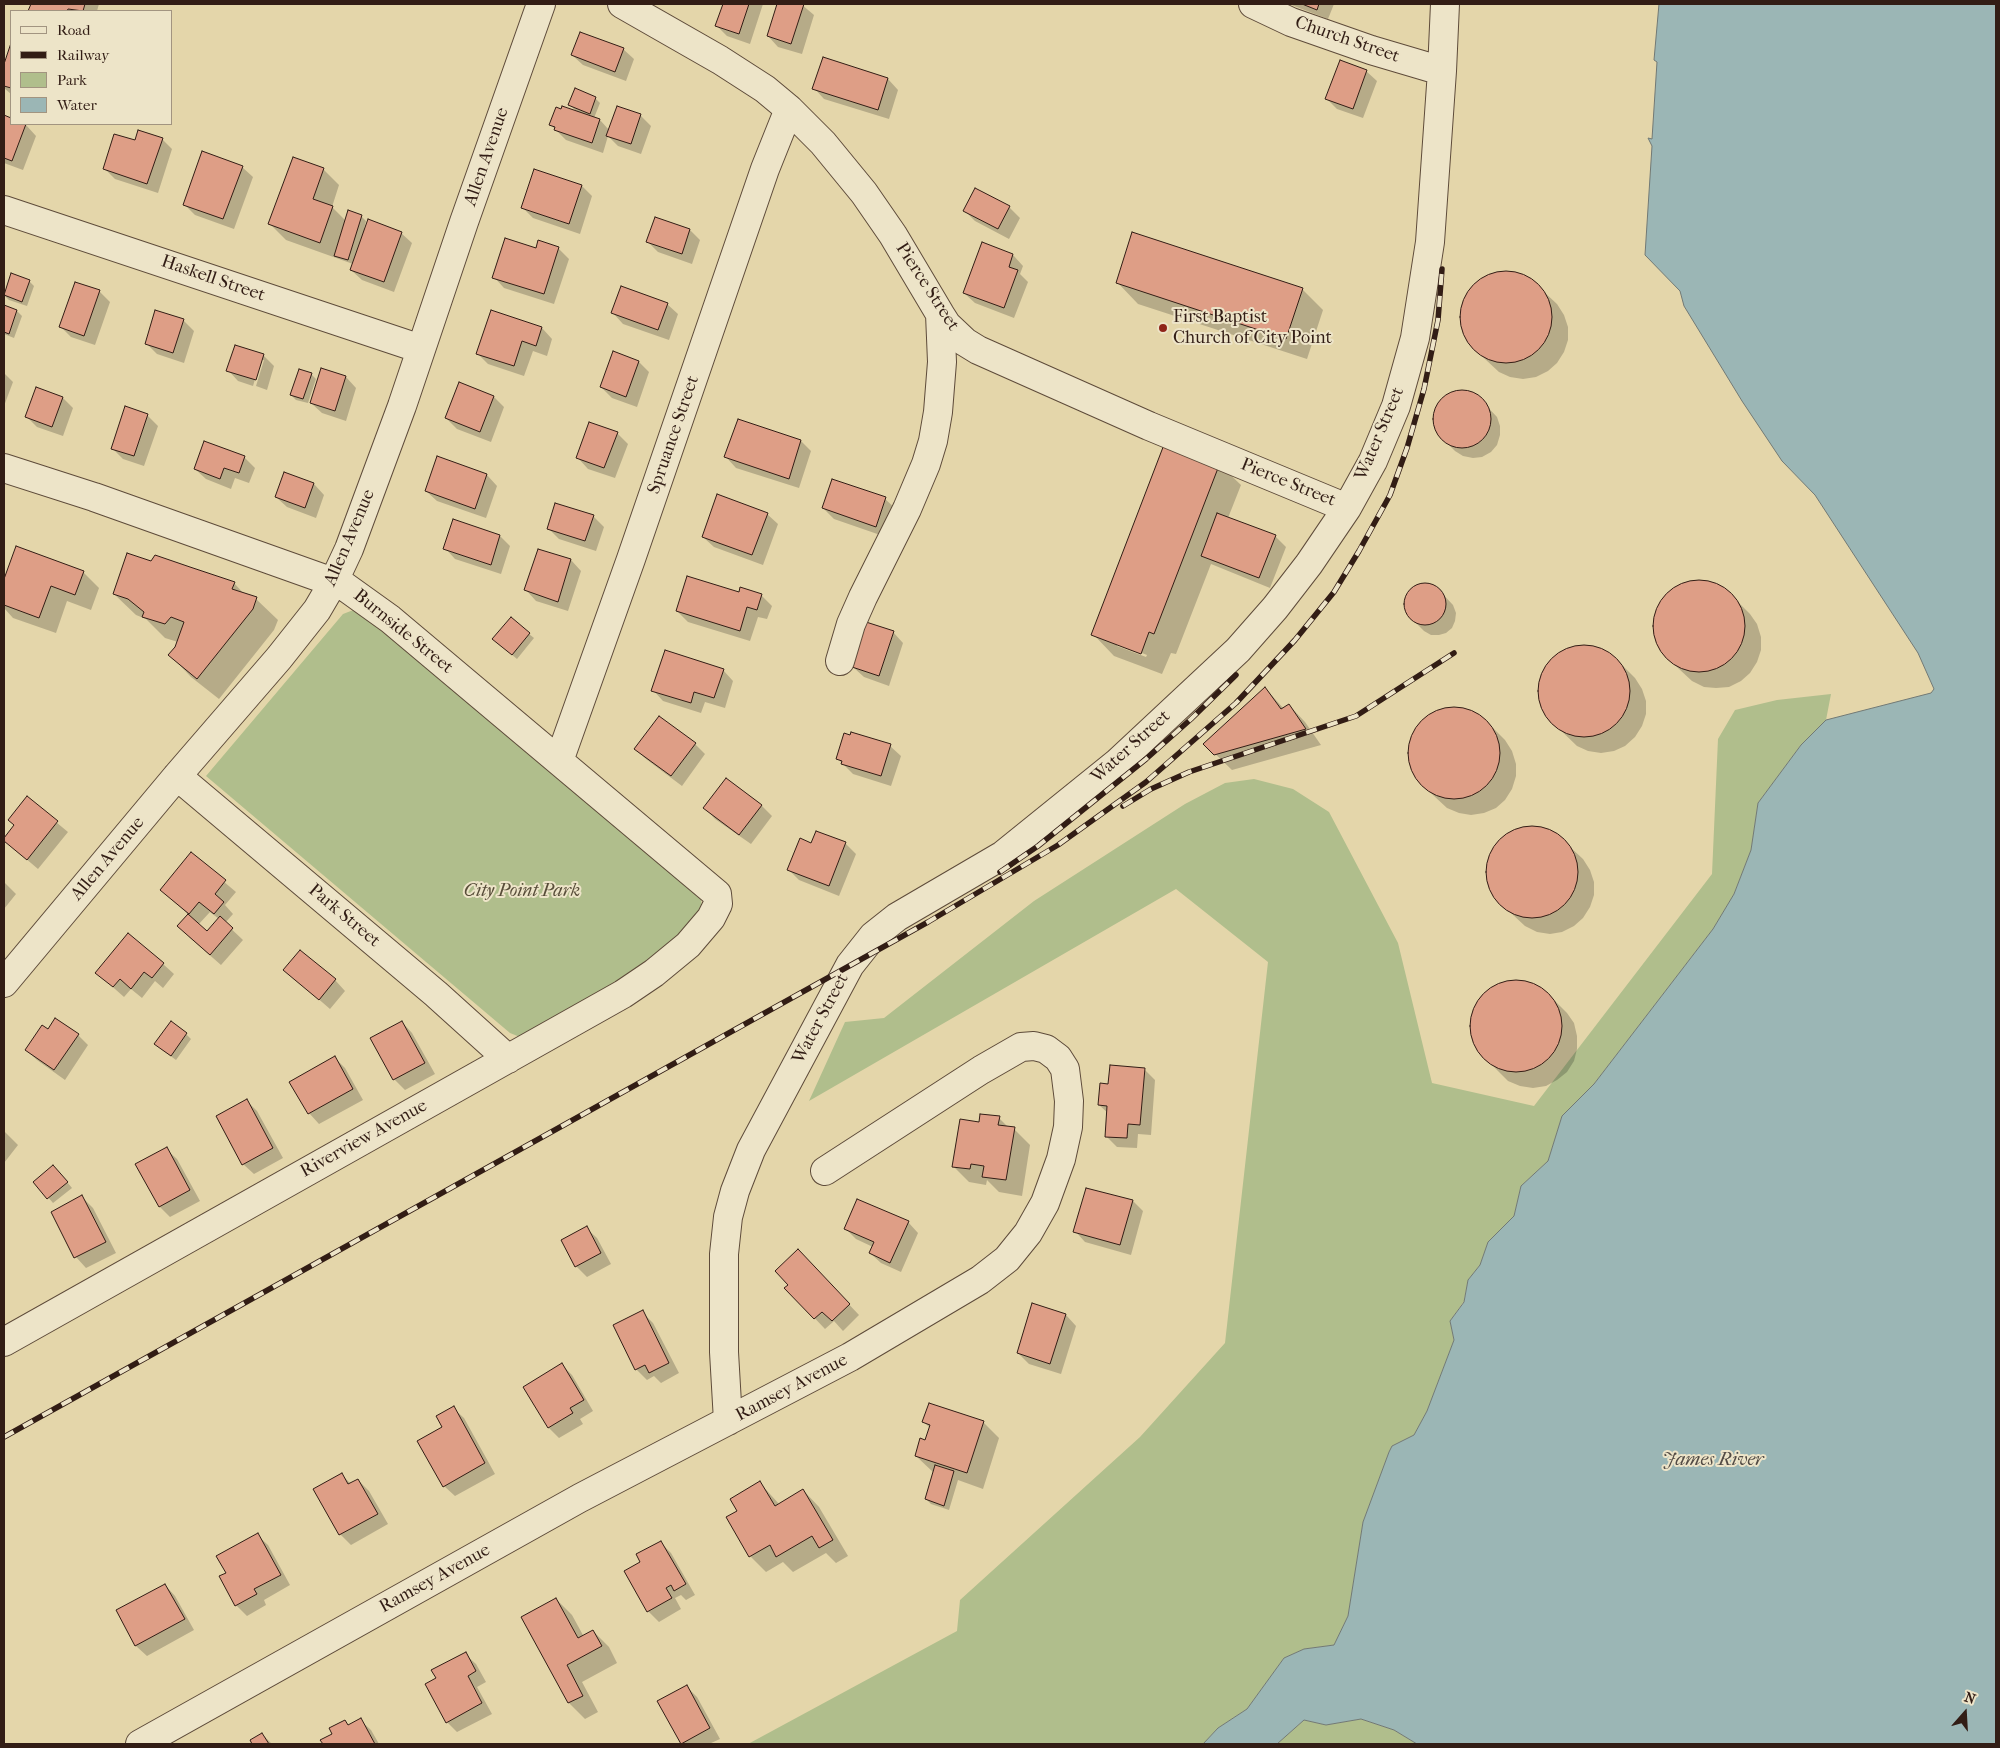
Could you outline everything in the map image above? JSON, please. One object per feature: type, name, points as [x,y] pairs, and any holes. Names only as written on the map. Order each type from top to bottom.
[{"type":"street","name":"Allen Avenue","points":[[4,983],[177,776],[279,658],[317,610],[334,581],[349,549],[402,406],[541,4]]},
{"type":"street","name":"Pierce Street","points":[[622,4],[720,60],[766,89],[789,109],[823,143],[864,193],[893,235],[947,325],[965,342],[978,350],[1149,426],[1347,508]]},
{"type":"street","name":"Church Street","points":[[1253,4],[1291,22],[1371,50],[1442,71]]},
{"type":"street","name":"Water Street","points":[[728,1421],[724,1352],[724,1254],[728,1217],[735,1191],[751,1150],[850,965],[873,936],[897,917],[1003,855],[1117,763],[1244,643],[1275,608],[1309,564],[1347,508],[1372,461],[1396,406],[1415,338],[1430,242],[1445,4]]},
{"type":"street","name":"Spruance Street","points":[[559,760],[632,559],[765,169],[789,109]]},
{"type":"street","name":"Haskell Street","points":[[4,210],[421,350]]},
{"type":"street","points":[[840,662],[860,604],[907,509],[933,442],[938,412],[942,362],[940,314]]},
{"type":"street","name":"Burnside Street","points":[[4,468],[104,500],[344,586],[390,619],[717,894],[718,904],[711,918]]},
{"type":"street","name":"Park Street","points":[[177,776],[436,994],[508,1059]]},
{"type":"street","name":"Riverview Avenue","points":[[4,1342],[623,994],[654,973],[688,944],[711,918]]},
{"type":"street","name":"Ramsey Avenue","points":[[140,1744],[580,1498],[850,1357],[980,1280],[1007,1258],[1028,1233],[1045,1203],[1061,1159],[1068,1127],[1069,1101],[1065,1069],[1058,1058],[1046,1050],[1034,1046],[1021,1047],[981,1070],[825,1171]]},
{"type":"green space","name":"City Point Park","points":[[356,609],[699,889],[702,906],[700,919],[632,973],[525,1039],[510,1033],[206,776],[343,614]]},
{"type":"green space","points":[[1831,694],[1826,720],[1801,745],[1758,803],[1751,850],[1734,894],[1713,929],[1594,1084],[1562,1116],[1548,1161],[1521,1186],[1514,1216],[1488,1242],[1480,1265],[1468,1280],[1464,1301],[1450,1321],[1454,1340],[1427,1411],[1414,1435],[1392,1446],[1363,1522],[1348,1616],[1334,1645],[1304,1649],[1284,1658],[1247,1709],[1218,1728],[1203,1744],[748,1744],[957,1631],[960,1600],[1140,1437],[1225,1343],[1268,962],[1176,889],[809,1101],[845,1022],[884,1018],[1034,901],[1185,804],[1225,783],[1254,779],[1293,789],[1329,812],[1398,943],[1432,1083],[1534,1106],[1712,874],[1718,739],[1735,710],[1777,700]]},
{"type":"green space","points":[[1361,1719],[1394,1730],[1417,1744],[1277,1744],[1304,1720],[1326,1725]]},
{"type":"water","name":"James River","points":[[1659,4],[1996,4],[1996,1744],[1417,1744],[1394,1730],[1361,1719],[1326,1725],[1304,1720],[1277,1744],[1203,1744],[1218,1728],[1247,1709],[1284,1658],[1304,1649],[1334,1645],[1348,1616],[1363,1522],[1392,1446],[1414,1435],[1427,1411],[1454,1340],[1450,1321],[1464,1302],[1468,1280],[1480,1265],[1488,1242],[1514,1216],[1521,1186],[1548,1161],[1562,1116],[1594,1084],[1713,929],[1734,894],[1751,850],[1758,803],[1801,745],[1826,720],[1931,693],[1934,689],[1918,653],[1815,495],[1782,461],[1742,401],[1684,306],[1680,291],[1645,255],[1652,146],[1648,138],[1652,139],[1657,62],[1654,60]]},
{"type":"building","points":[[31,4],[85,4],[83,10],[28,10]]},
{"type":"building","points":[[723,4],[749,4],[739,34],[715,26]]},
{"type":"building","points":[[777,4],[804,4],[791,44],[767,36]]},
{"type":"building","points":[[1302,4],[1319,4],[1317,10]]},
{"type":"building","points":[[580,32],[624,48],[615,72],[571,55]]},
{"type":"building","points":[[10,46],[10,88],[4,86],[4,64]]},
{"type":"building","points":[[823,57],[888,78],[878,110],[812,89]]},
{"type":"building","points":[[1340,60],[1367,70],[1353,109],[1325,99]]},
{"type":"building","points":[[575,88],[596,97],[590,114],[568,105]]},
{"type":"building","points":[[562,106],[600,119],[592,143],[554,130],[555,127],[549,125],[556,107],[561,109]]},
{"type":"building","points":[[617,106],[641,114],[631,144],[606,136]]},
{"type":"building","points":[[4,115],[10,118],[10,125],[26,125],[12,161],[4,158]]},
{"type":"building","points":[[138,130],[163,138],[147,184],[103,169],[114,134],[135,140]]},
{"type":"building","points":[[202,151],[243,166],[223,219],[183,205]]},
{"type":"building","points":[[293,157],[324,168],[313,199],[333,206],[320,243],[268,224]]},
{"type":"building","points":[[534,169],[582,185],[569,224],[521,208]]},
{"type":"building","points":[[975,188],[1010,206],[998,229],[963,211]]},
{"type":"building","points":[[348,210],[362,215],[348,260],[334,256]]},
{"type":"building","points":[[655,217],[690,229],[682,254],[646,242]]},
{"type":"building","points":[[368,219],[402,232],[384,282],[350,270]]},
{"type":"building","points":[[1132,232],[1303,288],[1286,339],[1116,283]]},
{"type":"building","points":[[505,238],[536,248],[538,240],[559,247],[544,294],[492,278]]},
{"type":"building","points":[[982,242],[1013,254],[1009,267],[1018,270],[1004,308],[963,293]]},
{"type":"building","points":[[1506,271],[1524,274],[1539,284],[1549,299],[1552,317],[1549,335],[1539,350],[1524,360],[1506,363],[1488,360],[1473,350],[1463,335],[1460,317],[1463,299],[1473,284],[1488,274]]},
{"type":"building","points":[[11,273],[30,280],[22,302],[4,295]]},
{"type":"building","points":[[75,282],[100,290],[84,336],[59,327]]},
{"type":"building","points":[[621,286],[668,303],[658,330],[611,313]]},
{"type":"building","points":[[4,305],[17,310],[9,334],[4,332]]},
{"type":"building","points":[[155,310],[184,319],[173,353],[145,344]]},
{"type":"building","points":[[491,310],[542,327],[536,346],[522,341],[514,366],[476,354]]},
{"type":"building","points":[[235,345],[264,354],[256,380],[226,371]]},
{"type":"building","points":[[613,351],[639,361],[626,397],[600,387]]},
{"type":"building","points":[[321,368],[346,376],[335,411],[310,403]]},
{"type":"building","points":[[299,369],[312,373],[303,399],[290,395]]},
{"type":"building","points":[[459,382],[494,396],[480,432],[445,418]]},
{"type":"building","points":[[36,387],[63,397],[52,427],[25,417]]},
{"type":"building","points":[[1462,390],[1473,392],[1486,403],[1491,419],[1489,430],[1478,443],[1462,448],[1451,446],[1438,435],[1433,419],[1435,408],[1446,395]]},
{"type":"building","points":[[125,406],[148,414],[134,456],[111,449]]},
{"type":"building","points":[[738,419],[801,440],[789,479],[724,457]]},
{"type":"building","points":[[589,422],[618,432],[604,468],[576,458]]},
{"type":"building","points":[[204,441],[245,456],[239,473],[224,468],[220,479],[194,469]]},
{"type":"building","points":[[1165,442],[1220,463],[1154,634],[1149,632],[1141,654],[1091,635]]},
{"type":"building","points":[[437,456],[487,474],[475,509],[425,491]]},
{"type":"building","points":[[284,472],[314,483],[305,508],[275,497]]},
{"type":"building","points":[[832,479],[886,497],[876,527],[822,508]]},
{"type":"building","points":[[717,494],[768,513],[752,555],[702,537]]},
{"type":"building","points":[[555,503],[594,515],[585,541],[547,529]]},
{"type":"building","points":[[1217,513],[1276,535],[1259,578],[1201,556]]},
{"type":"building","points":[[453,519],[500,535],[491,565],[443,549]]},
{"type":"building","points":[[16,546],[84,571],[75,595],[51,586],[39,618],[4,605],[4,579]]},
{"type":"building","points":[[538,549],[571,559],[558,602],[524,590]]},
{"type":"building","points":[[127,553],[151,561],[155,555],[235,582],[232,589],[257,597],[253,609],[197,679],[168,655],[175,647],[184,622],[171,617],[165,624],[142,617],[144,612],[128,599],[113,594]]},
{"type":"building","points":[[687,576],[739,592],[740,587],[762,594],[757,610],[747,607],[740,631],[676,611]]},
{"type":"building","points":[[1699,580],[1717,583],[1732,593],[1742,608],[1745,626],[1742,644],[1732,659],[1717,669],[1699,672],[1681,669],[1666,659],[1656,644],[1653,626],[1656,608],[1666,593],[1681,583]]},
{"type":"building","points":[[1421,583],[1429,583],[1440,589],[1446,604],[1440,619],[1429,625],[1421,625],[1410,619],[1404,608],[1404,600],[1410,589]]},
{"type":"building","points":[[511,617],[530,633],[512,655],[492,639]]},
{"type":"building","points":[[866,622],[894,631],[879,676],[852,667]]},
{"type":"building","points":[[1584,645],[1602,648],[1617,658],[1627,673],[1630,691],[1627,709],[1617,724],[1602,734],[1584,737],[1566,734],[1551,724],[1541,709],[1538,691],[1541,673],[1551,658],[1566,648]]},
{"type":"building","points":[[665,650],[724,669],[714,698],[694,692],[691,703],[651,691]]},
{"type":"building","points":[[1265,687],[1281,709],[1289,704],[1306,729],[1214,755],[1203,744]]},
{"type":"building","points":[[1454,707],[1472,710],[1487,720],[1497,735],[1500,753],[1497,771],[1487,786],[1472,796],[1454,799],[1436,796],[1421,786],[1411,771],[1408,753],[1411,735],[1421,720],[1436,710]]},
{"type":"building","points":[[659,716],[696,743],[671,776],[634,749]]},
{"type":"building","points":[[851,732],[891,744],[881,776],[841,764],[842,761],[836,759],[844,733],[850,735]]},
{"type":"building","points":[[726,778],[762,805],[739,835],[703,808]]},
{"type":"building","points":[[27,796],[58,821],[27,860],[4,841],[4,838],[14,825],[8,820]]},
{"type":"building","points":[[1532,826],[1550,829],[1565,839],[1575,854],[1578,872],[1575,890],[1565,905],[1550,915],[1532,918],[1514,915],[1499,905],[1489,890],[1486,872],[1489,854],[1499,839],[1514,829]]},
{"type":"building","points":[[816,831],[846,842],[829,886],[787,870],[800,838],[811,843]]},
{"type":"building","points":[[191,852],[226,880],[215,894],[224,902],[214,914],[199,902],[189,914],[160,890]]},
{"type":"building","points":[[188,914],[207,931],[220,916],[233,928],[210,955],[177,926]]},
{"type":"building","points":[[128,933],[164,963],[152,978],[144,972],[131,989],[120,979],[113,987],[95,973]]},
{"type":"building","points":[[300,950],[336,979],[319,1000],[283,970]]},
{"type":"building","points":[[1516,980],[1534,983],[1549,993],[1559,1008],[1562,1026],[1559,1044],[1549,1059],[1534,1069],[1516,1072],[1498,1069],[1483,1059],[1473,1044],[1470,1026],[1473,1008],[1483,993],[1498,983]]},
{"type":"building","points":[[55,1018],[79,1034],[54,1070],[25,1050],[42,1025],[48,1029]]},
{"type":"building","points":[[171,1021],[187,1033],[171,1056],[154,1044]]},
{"type":"building","points":[[402,1021],[425,1063],[393,1080],[370,1038]]},
{"type":"building","points":[[335,1056],[353,1089],[308,1114],[289,1082]]},
{"type":"building","points":[[1110,1065],[1145,1068],[1140,1125],[1128,1124],[1127,1138],[1105,1137],[1107,1106],[1098,1105],[1100,1083],[1108,1084]]},
{"type":"building","points":[[247,1099],[273,1148],[242,1165],[216,1116]]},
{"type":"building","points":[[980,1114],[1000,1116],[998,1125],[1015,1127],[1006,1180],[982,1177],[984,1166],[971,1164],[970,1169],[952,1167],[960,1119],[979,1122]]},
{"type":"building","points":[[167,1147],[190,1190],[159,1207],[135,1164]]},
{"type":"building","points":[[53,1165],[68,1182],[47,1199],[33,1182]]},
{"type":"building","points":[[1086,1188],[1133,1200],[1120,1245],[1073,1232]]},
{"type":"building","points":[[82,1195],[106,1242],[74,1258],[51,1212]]},
{"type":"building","points":[[857,1199],[909,1221],[890,1263],[869,1253],[874,1242],[844,1229]]},
{"type":"building","points":[[587,1226],[601,1253],[575,1267],[561,1240]]},
{"type":"building","points":[[798,1249],[850,1304],[832,1321],[822,1312],[814,1319],[784,1288],[788,1285],[775,1271]]},
{"type":"building","points":[[1032,1303],[1066,1314],[1050,1364],[1017,1353]]},
{"type":"building","points":[[643,1310],[669,1363],[649,1373],[645,1365],[635,1370],[613,1325]]},
{"type":"building","points":[[562,1363],[584,1400],[570,1408],[573,1413],[548,1428],[523,1387]]},
{"type":"building","points":[[929,1403],[984,1421],[967,1473],[915,1456],[920,1438],[925,1440],[930,1425],[922,1422]]},
{"type":"building","points":[[454,1406],[485,1463],[443,1487],[417,1441],[442,1427],[436,1416]]},
{"type":"building","points":[[935,1465],[954,1471],[944,1506],[925,1499]]},
{"type":"building","points":[[342,1473],[348,1484],[358,1479],[378,1514],[339,1535],[313,1489]]},
{"type":"building","points":[[760,1481],[775,1506],[803,1489],[833,1540],[819,1548],[812,1536],[776,1557],[770,1545],[749,1557],[726,1517],[737,1511],[730,1499]]},
{"type":"building","points":[[258,1533],[281,1575],[254,1589],[257,1594],[235,1606],[219,1576],[226,1573],[216,1556]]},
{"type":"building","points":[[661,1541],[686,1584],[674,1591],[671,1585],[666,1588],[672,1598],[647,1612],[624,1571],[640,1562],[636,1554]]},
{"type":"building","points":[[165,1584],[185,1619],[135,1646],[116,1610]]},
{"type":"building","points":[[556,1598],[578,1638],[593,1630],[602,1646],[567,1665],[583,1696],[568,1703],[521,1617]]},
{"type":"building","points":[[466,1652],[476,1671],[468,1676],[482,1703],[446,1723],[425,1684],[436,1678],[431,1670]]},
{"type":"building","points":[[687,1685],[710,1728],[681,1744],[657,1701]]},
{"type":"building","points":[[361,1718],[375,1744],[323,1744],[320,1740],[332,1734],[329,1728],[345,1720],[348,1725]]},
{"type":"building","points":[[262,1733],[269,1744],[252,1744],[250,1740]]},
{"type":"railway","points":[[4,1437],[928,922],[1058,845],[1146,782],[1236,703],[1295,640],[1334,592],[1359,551],[1390,495],[1407,448],[1424,389],[1438,320],[1442,269]]},
{"type":"railway","points":[[1123,806],[1151,789],[1189,772],[1356,716],[1454,653]]},
{"type":"railway","points":[[1000,872],[1038,846],[1146,759],[1236,675]]},
{"type":"place","name":"First Baptist Church of City Point","points":[[1163,328]]}]
